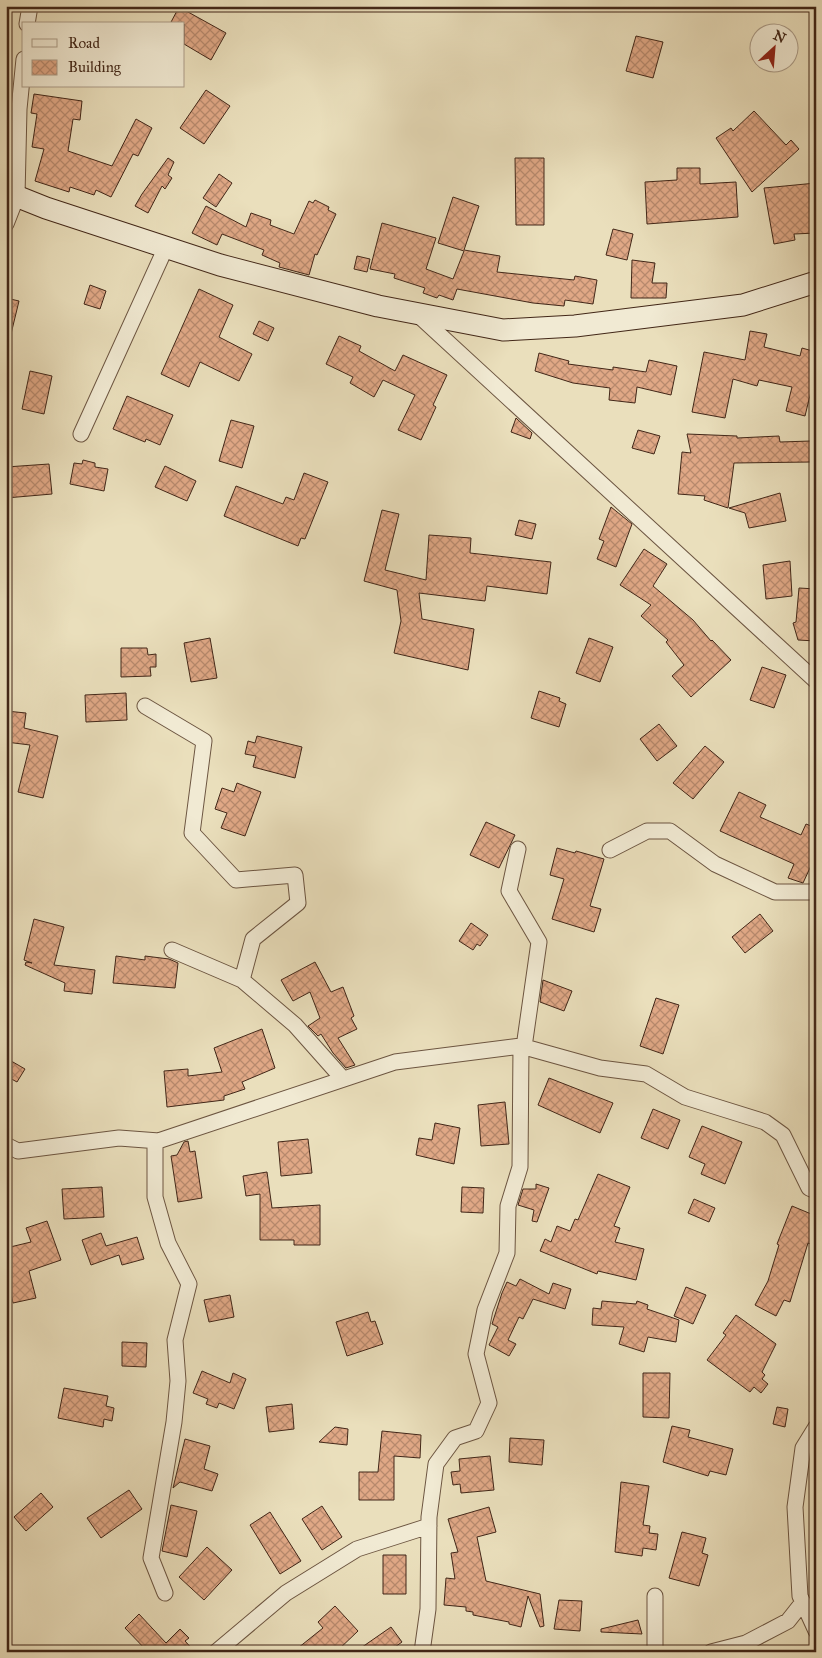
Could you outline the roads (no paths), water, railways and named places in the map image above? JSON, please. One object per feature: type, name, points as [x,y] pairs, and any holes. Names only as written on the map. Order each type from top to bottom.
[{"type":"main road","points":[[12,194],[46,208],[220,264],[331,294],[416,314],[503,330],[575,326],[743,305],[816,282]]},
{"type":"street","points":[[27,22],[30,6]]},
{"type":"street","points":[[6,224],[12,194],[22,79]]},
{"type":"street","points":[[81,434],[166,247]]},
{"type":"street","points":[[416,314],[816,681]]},
{"type":"street","points":[[145,706],[204,740],[192,833],[236,880],[295,875],[298,903],[253,939],[242,980]]},
{"type":"street","points":[[610,850],[647,831],[670,831],[715,864],[776,892],[816,892]]},
{"type":"street","points":[[422,1652],[428,1609],[429,1526],[436,1464],[454,1438],[476,1431],[489,1403],[476,1354],[485,1310],[508,1254],[508,1206],[520,1168],[522,1046],[540,942],[509,891],[518,849]]},
{"type":"street","points":[[172,950],[242,980],[295,1025],[343,1079]]},
{"type":"street","points":[[165,1593],[151,1558],[174,1422],[178,1381],[175,1340],[189,1284],[168,1243],[155,1197],[155,1142],[395,1062],[522,1046],[600,1068],[646,1074],[685,1097],[765,1122],[783,1135],[809,1188],[816,1191]]},
{"type":"street","points":[[6,1145],[18,1151],[118,1138],[159,1141]]},
{"type":"street","points":[[816,1427],[803,1448],[795,1507],[800,1596],[816,1631]]},
{"type":"street","points":[[216,1652],[286,1593],[357,1549],[429,1526]]},
{"type":"street","points":[[654,1596],[655,1652]]},
{"type":"street","points":[[711,1652],[746,1643],[788,1621],[803,1602]]}]
